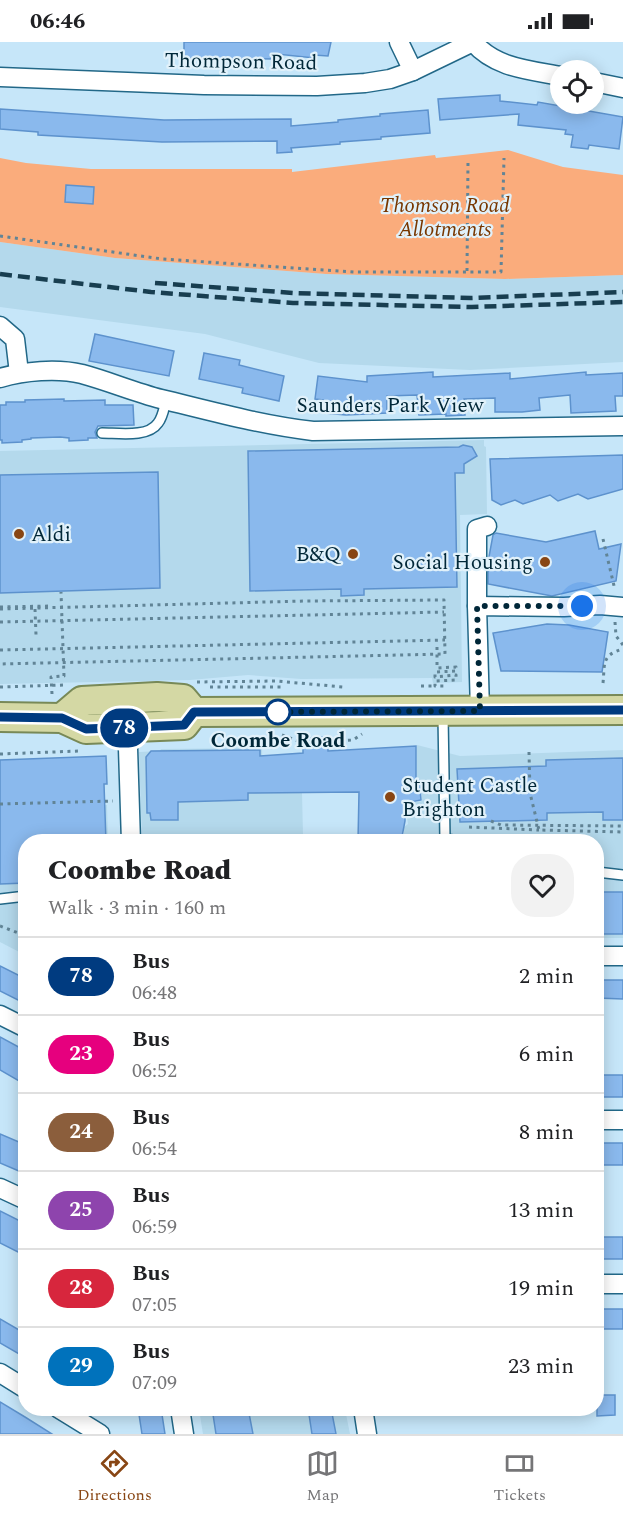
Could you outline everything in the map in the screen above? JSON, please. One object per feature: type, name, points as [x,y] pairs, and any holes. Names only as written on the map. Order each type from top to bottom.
[{"type":"main road","points":[[62,718],[82,701],[126,698],[183,699],[194,712]]},
{"type":"main road","points":[[194,712],[454,705],[623,710]]},
{"type":"main road","points":[[0,717],[62,718],[86,729],[127,728],[184,725],[194,712]]},
{"type":"street","points":[[399,42],[413,71]]},
{"type":"street","points":[[473,42],[481,52],[513,68],[550,74]]},
{"type":"street","name":"Thompson Road","points":[[0,77],[204,85],[317,86],[365,83],[390,79],[413,71],[473,42]]},
{"type":"street","points":[[604,84],[623,88]]},
{"type":"street","points":[[0,326],[15,339],[19,374]]},
{"type":"street","name":"Saunders Park View","points":[[0,378],[19,374],[76,373],[166,400],[259,422],[329,432],[623,426]]},
{"type":"street","points":[[454,705],[477,606],[477,530],[487,526]]},
{"type":"street","points":[[477,606],[600,605],[618,608]]},
{"type":"street","points":[[126,698],[131,834]]},
{"type":"street","points":[[604,956],[623,956]]},
{"type":"street","points":[[0,1015],[18,1024]]},
{"type":"street","points":[[604,1120],[623,1120]]},
{"type":"street","points":[[0,1188],[18,1196]]},
{"type":"street","points":[[604,1284],[623,1284]]},
{"type":"street","points":[[0,1373],[18,1384]]},
{"type":"street","points":[[70,1416],[100,1434]]},
{"type":"street","points":[[181,1416],[184,1434]]},
{"type":"street","points":[[364,1416],[367,1434]]},
{"type":"lane","points":[[102,433],[142,432],[151,429],[159,422],[166,400]]},
{"type":"lane","points":[[445,834],[454,705]]},
{"type":"lane","points":[[604,873],[623,874]]},
{"type":"lane","points":[[0,899],[18,897]]},
{"type":"path","points":[[0,236],[162,260],[354,272],[501,272],[504,158]]},
{"type":"path","points":[[467,271],[468,161]]},
{"type":"path","points":[[603,539],[618,608],[616,636],[623,645]]},
{"type":"path","points":[[54,677],[64,676],[61,592]]},
{"type":"path","points":[[0,608],[444,600],[445,640],[445,654],[0,664]]},
{"type":"path","points":[[0,608],[62,607]]},
{"type":"path","points":[[35,609],[36,635]]},
{"type":"path","points":[[0,622],[444,612]]},
{"type":"path","points":[[0,650],[445,640]]},
{"type":"path","points":[[437,647],[437,668],[456,667],[456,671],[435,672],[435,677],[456,675],[456,680],[435,681],[454,705]]},
{"type":"path","points":[[603,683],[607,656],[611,652],[623,649]]},
{"type":"path","points":[[191,682],[276,681],[344,687]]},
{"type":"path","points":[[0,687],[75,684]]},
{"type":"path","points":[[412,686],[454,705]]},
{"type":"path","points":[[454,705],[456,686],[454,705]]},
{"type":"path","points":[[530,752],[530,793],[539,830]]},
{"type":"path","points":[[0,804],[130,801]]},
{"type":"path","points":[[491,821],[501,825],[623,826]]},
{"type":"path","points":[[466,827],[623,832]]},
{"type":"path","points":[[0,926],[18,933]]},
{"type":"shaded area","points":[[0,242],[115,258],[326,274],[505,279],[623,275],[623,362],[470,370],[319,363],[205,334],[0,307]]},
{"type":"shaded area","points":[[484,440],[487,514],[460,515],[462,682],[433,683],[432,678],[301,679],[248,675],[190,680],[0,684],[0,451]]},
{"type":"shaded area","points":[[417,745],[460,756],[623,750],[623,938],[604,938],[604,834],[404,834],[404,827],[408,824],[405,804],[422,801],[420,779],[417,778]]},
{"type":"shaded area","points":[[262,748],[263,793],[302,793],[303,834],[142,834],[139,752],[160,751],[161,749]]},
{"type":"shaded area","points":[[107,805],[108,834],[18,834],[18,951],[0,942],[0,807]]},
{"type":"shaded area","points":[[200,1416],[346,1416],[350,1434],[203,1434]]},
{"type":"green space","name":"Thomson Road Allotments","points":[[508,150],[563,167],[623,175],[623,275],[505,279],[326,274],[115,258],[0,242],[0,158],[26,163],[91,169],[292,169],[292,172],[435,155],[436,158]]},
{"type":"building","points":[[184,42],[331,42],[328,56],[314,55],[314,58],[277,54],[277,59],[184,58]]},
{"type":"building","points":[[500,95],[500,101],[550,104],[550,114],[604,114],[623,117],[619,149],[589,145],[588,149],[571,147],[573,135],[565,134],[566,130],[518,125],[519,114],[440,120],[438,99]]},
{"type":"building","points":[[0,109],[164,120],[291,119],[291,126],[428,110],[430,133],[291,148],[292,152],[277,153],[277,141],[162,142],[38,135],[38,132],[0,129]]},
{"type":"building","points":[[66,185],[94,187],[93,204],[65,202]]},
{"type":"building","points":[[95,334],[174,351],[169,376],[89,361]]},
{"type":"building","points":[[204,353],[240,360],[239,365],[284,376],[279,401],[242,393],[243,388],[199,379]]},
{"type":"building","points":[[433,372],[433,377],[510,373],[510,379],[586,372],[586,375],[623,373],[623,396],[615,396],[616,411],[571,413],[570,395],[539,398],[540,410],[522,412],[495,412],[495,398],[464,399],[465,415],[446,416],[446,414],[419,415],[417,395],[387,396],[387,413],[346,415],[325,413],[327,403],[315,399],[318,376],[367,382],[367,376]]},
{"type":"building","points":[[64,399],[64,401],[105,400],[105,405],[133,405],[134,425],[98,426],[95,432],[97,438],[88,438],[88,440],[69,441],[69,438],[60,437],[31,438],[22,440],[22,442],[2,443],[0,440],[0,405],[6,405],[6,402],[25,402],[25,400]]},
{"type":"building","name":"B&Q","points":[[463,445],[472,447],[477,456],[464,464],[464,473],[455,473],[457,587],[364,589],[364,595],[341,596],[341,589],[250,591],[248,451],[459,447]]},
{"type":"building","name":"Social Housing","points":[[623,455],[623,489],[588,499],[578,494],[558,501],[550,495],[523,504],[515,500],[501,505],[492,500],[490,459]]},
{"type":"building","points":[[158,472],[160,588],[0,593],[0,475]]},
{"type":"building","name":"Social Housing","points":[[595,531],[599,549],[621,544],[616,581],[552,596],[488,584],[488,562],[493,535],[496,533],[546,542]]},
{"type":"building","name":"Social Housing","points":[[547,624],[569,625],[608,632],[602,672],[501,671],[493,633]]},
{"type":"building","points":[[327,737],[328,751],[416,746],[416,778],[419,780],[421,800],[405,803],[403,834],[358,834],[359,792],[248,793],[248,800],[178,802],[178,820],[151,820],[150,813],[147,813],[146,757],[151,751],[260,750],[260,756],[303,753],[303,738]]},
{"type":"building","points":[[106,756],[107,784],[104,784],[106,834],[18,834],[18,883],[0,884],[0,760]]},
{"type":"building","points":[[623,758],[623,820],[603,820],[603,812],[547,813],[547,820],[460,822],[457,769],[546,766],[546,760]]},
{"type":"building","points":[[604,892],[623,892],[623,934],[604,934]]},
{"type":"building","points":[[0,966],[18,975],[18,1000],[0,991]]},
{"type":"building","points":[[604,980],[623,980],[623,999],[604,998]]},
{"type":"building","points":[[0,1037],[18,1047],[18,1080],[0,1070]]},
{"type":"building","points":[[604,1075],[623,1075],[623,1097],[604,1097]]},
{"type":"building","points":[[0,1134],[18,1142],[18,1171],[0,1163]]},
{"type":"building","points":[[604,1143],[623,1143],[623,1165],[604,1165]]},
{"type":"building","points":[[0,1211],[18,1220],[18,1252],[0,1243]]},
{"type":"building","points":[[604,1237],[623,1237],[623,1259],[604,1259]]},
{"type":"building","points":[[604,1309],[623,1309],[623,1329],[604,1329]]},
{"type":"building","points":[[0,1319],[18,1329],[18,1353],[0,1343]]},
{"type":"building","points":[[604,1395],[615,1395],[615,1415],[604,1416]]},
{"type":"building","points":[[0,1402],[18,1413],[18,1416],[23,1416],[52,1434],[0,1434]]},
{"type":"building","points":[[139,1416],[162,1416],[165,1434],[142,1434]]},
{"type":"building","points":[[213,1416],[250,1416],[253,1434],[216,1434]]},
{"type":"building","points":[[309,1416],[333,1416],[336,1434],[312,1434]]},
{"type":"railway","points":[[0,274],[151,292],[293,303],[472,307],[623,302]]},
{"type":"railway","points":[[155,283],[294,293],[471,298],[623,292]]},
{"type":"bus line","name":"78","points":[[0,717],[62,718],[86,729],[184,725],[194,712],[623,710]]},
{"type":"place","name":"Aldi","points":[[19,534]]},
{"type":"place","name":"B&Q","points":[[353,554]]},
{"type":"place","name":"Social Housing","points":[[545,562]]},
{"type":"place","name":"Coombe Road","points":[[278,712]]},
{"type":"place","name":"Student Castle Brighton","points":[[390,797]]},
{"type":"route","points":[[278,712],[268,712],[480,711],[477,606],[582,606]]}]
